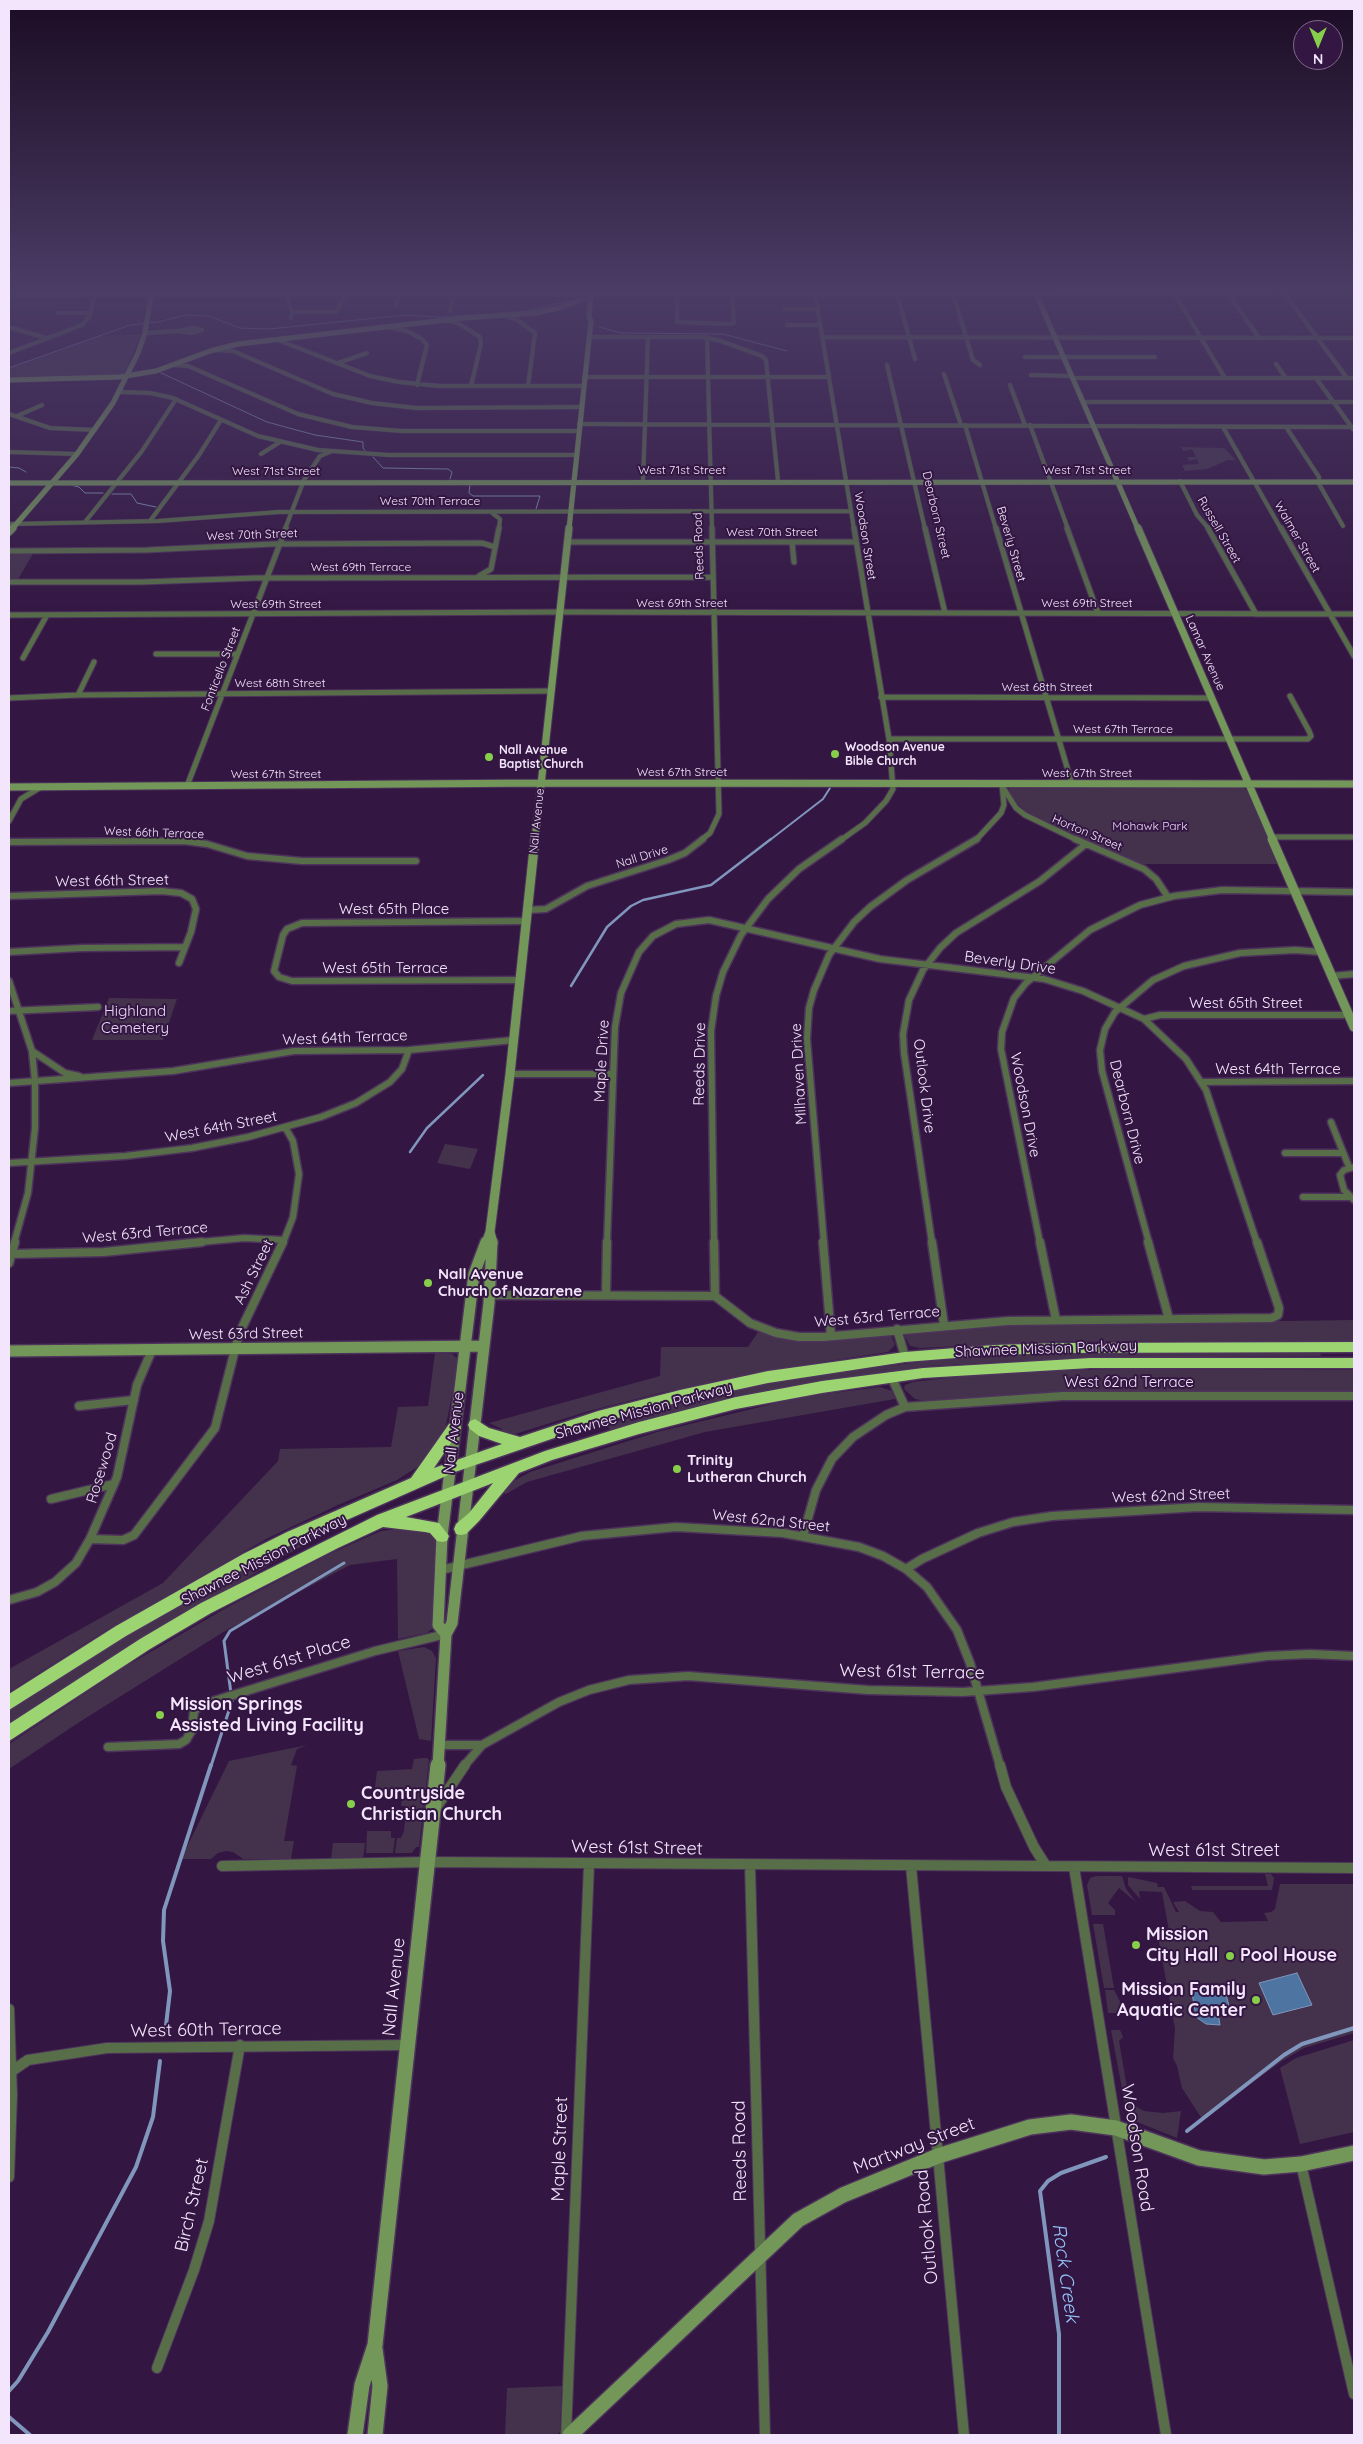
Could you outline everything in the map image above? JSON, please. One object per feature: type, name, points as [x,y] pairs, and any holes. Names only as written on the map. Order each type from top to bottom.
[{"type":"highway","name":"Shawnee Mission Parkway","points":[[9,1703],[121,1631],[248,1559],[417,1480],[471,1459],[598,1417],[717,1388],[824,1368],[905,1357],[1063,1348],[1354,1347]]},
{"type":"highway","name":"Shawnee Mission Parkway","points":[[9,1733],[84,1682],[206,1608],[382,1520],[467,1486],[595,1441],[711,1408],[892,1376],[994,1367],[1080,1363],[1354,1363]]},
{"type":"highway","points":[[475,1425],[484,1432],[519,1443]]},
{"type":"highway","points":[[417,1480],[454,1428]]},
{"type":"highway","points":[[461,1529],[474,1517],[514,1469]]},
{"type":"highway","points":[[382,1520],[434,1528],[442,1536]]},
{"type":"main road","points":[[9,532],[77,454],[113,402]]},
{"type":"main road","name":"Nall Avenue","points":[[446,1634],[438,1625],[442,1536],[474,1274],[490,1232],[510,1074],[582,402]]},
{"type":"main road","name":"Lamar Avenue","points":[[1083,402],[1354,1027]]},
{"type":"main road","name":"West 71st Street","points":[[9,483],[574,481],[1354,482]]},
{"type":"main road","name":"West 67th Street","points":[[11,787],[542,783],[1354,784]]},
{"type":"main road","name":"Nall Avenue","points":[[355,2435],[362,2384],[375,2344],[440,1744],[446,1634],[452,1623],[461,1529],[471,1459],[489,1295],[493,1245],[490,1232]]},
{"type":"main road","name":"West 63rd Street","points":[[9,1351],[483,1346]]},
{"type":"main road","name":"Martway Street","points":[[570,2435],[760,2258],[798,2220],[850,2192],[938,2156],[1030,2127],[1071,2122],[1116,2128],[1199,2158],[1264,2167],[1301,2164],[1354,2153]]},
{"type":"main road","name":"Nall Avenue","points":[[375,2344],[380,2386],[375,2435]]},
{"type":"street","points":[[85,522],[142,451],[174,402]]},
{"type":"street","points":[[183,402],[221,420],[280,442],[319,453],[332,452],[389,456],[577,455]]},
{"type":"street","points":[[269,402],[282,408],[334,424],[402,431],[579,431]]},
{"type":"street","points":[[364,402],[426,408],[582,407]]},
{"type":"street","points":[[643,481],[645,402]]},
{"type":"street","name":"Reeds Road","points":[[708,402],[720,783]]},
{"type":"street","points":[[770,402],[778,481]]},
{"type":"street","name":"Woodson Street","points":[[833,402],[889,739],[893,784]]},
{"type":"street","name":"Dearborn Street","points":[[895,402],[945,613]]},
{"type":"street","name":"Beverly Street","points":[[954,402],[982,481],[1072,784]]},
{"type":"street","points":[[1017,402],[1050,481],[1098,613]]},
{"type":"street","points":[[1333,402],[1353,427],[1354,431]]},
{"type":"street","points":[[17,416],[42,405]]},
{"type":"street","points":[[9,414],[55,429],[95,430]]},
{"type":"street","points":[[150,521],[180,482],[221,420]]},
{"type":"street","points":[[579,424],[1353,427]]},
{"type":"street","name":"Walmer Street","points":[[1223,427],[1354,656]]},
{"type":"street","points":[[1286,427],[1319,477],[1319,484],[1342,526]]},
{"type":"street","points":[[261,454],[280,442]]},
{"type":"street","points":[[9,452],[77,454]]},
{"type":"street","name":"Fonticello Street","points":[[187,786],[303,482],[319,453]]},
{"type":"street","name":"Russell Street","points":[[1180,482],[1197,515],[1211,531],[1236,581],[1256,614]]},
{"type":"street","points":[[490,511],[500,519]]},
{"type":"street","points":[[500,519],[514,511]]},
{"type":"street","name":"West 70th Terrace","points":[[9,524],[150,521],[266,512],[851,511]]},
{"type":"street","points":[[477,577],[491,568],[500,519]]},
{"type":"street","points":[[482,543],[497,538]]},
{"type":"street","name":"West 70th Street","points":[[568,542],[856,542]]},
{"type":"street","points":[[792,542],[794,562]]},
{"type":"street","name":"West 70th Street","points":[[9,551],[130,551],[246,544],[482,543],[495,547]]},
{"type":"street","points":[[491,568],[496,574],[506,577]]},
{"type":"street","name":"West 69th Terrace","points":[[9,582],[141,582],[266,578],[713,576]]},
{"type":"street","name":"West 69th Street","points":[[9,615],[560,612],[1354,614]]},
{"type":"street","points":[[24,658],[47,615]]},
{"type":"street","points":[[156,654],[237,654]]},
{"type":"street","points":[[78,695],[94,662]]},
{"type":"street","name":"West 68th Street","points":[[9,698],[78,695],[552,692]]},
{"type":"street","name":"West 67th Terrace","points":[[889,739],[1308,739],[1311,736],[1309,731],[1290,696]]},
{"type":"street","name":"West 68th Street","points":[[881,697],[1212,698]]},
{"type":"street","name":"Nall Drive","points":[[528,910],[546,909],[587,886],[668,860],[693,848],[705,838],[717,822],[720,804],[720,783]]},
{"type":"street","name":"Reeds Drive","points":[[715,1296],[711,1031],[716,996],[723,972],[746,927],[768,900],[789,878],[876,813],[890,796],[893,784]]},
{"type":"street","points":[[1002,784],[1003,808],[1016,808]]},
{"type":"street","name":"Horton Street","points":[[1002,784],[1016,808],[1045,826],[1144,869],[1156,879],[1168,898]]},
{"type":"street","points":[[11,787],[21,798]]},
{"type":"street","points":[[9,821],[21,798],[41,787]]},
{"type":"street","name":"Milhaven Drive","points":[[831,1336],[807,1039],[814,990],[822,969],[833,950],[854,922],[870,907],[906,880],[974,841],[992,825],[1003,808]]},
{"type":"street","points":[[1272,837],[1354,836]]},
{"type":"street","name":"West 66th Terrace","points":[[9,842],[184,841],[207,844],[247,856],[310,861],[416,862]]},
{"type":"street","name":"Outlook Drive","points":[[944,1325],[903,1034],[909,1000],[927,965],[956,933],[1046,877],[1086,844]]},
{"type":"street","name":"Woodson Drive","points":[[1056,1320],[1001,1050],[1002,1032],[1007,1013],[1014,998],[1032,978],[1090,930],[1140,905],[1168,898],[1222,890],[1295,891]]},
{"type":"street","name":"West 66th Street","points":[[9,896],[161,891],[181,893],[192,899],[196,909],[185,947]]},
{"type":"street","points":[[1295,891],[1354,892]]},
{"type":"street","name":"Maple Drive","points":[[606,1295],[615,1027],[621,993],[628,973],[645,944],[662,929],[689,921],[718,920],[746,927]]},
{"type":"street","name":"West 65th Place","points":[[278,951],[283,935],[288,929],[302,923],[526,921]]},
{"type":"street","name":"Beverly Drive","points":[[746,927],[833,950],[927,965],[1032,978],[1076,988],[1144,1019],[1186,1059],[1201,1082],[1209,1099],[1273,1290],[1278,1315]]},
{"type":"street","points":[[9,952],[82,948],[185,947],[179,963]]},
{"type":"street","name":"Dearborn Drive","points":[[1169,1319],[1102,1071],[1100,1050],[1108,1022],[1120,1007],[1153,980],[1184,966],[1209,958],[1268,950],[1311,950],[1321,952]]},
{"type":"street","name":"West 65th Terrace","points":[[278,951],[274,971],[279,977],[292,981],[520,980]]},
{"type":"street","points":[[1332,976],[1354,974]]},
{"type":"street","points":[[9,981],[32,1051],[35,1082],[33,1161],[22,1220],[10,1254],[9,1263]]},
{"type":"street","points":[[9,1011],[98,1007]]},
{"type":"street","name":"West 65th Street","points":[[1144,1019],[1160,1015],[1349,1015]]},
{"type":"street","name":"West 64th Terrace","points":[[9,1083],[173,1071],[294,1050],[409,1050],[514,1040]]},
{"type":"street","name":"West 64th Street","points":[[9,1163],[161,1152],[216,1144],[286,1127],[332,1114],[375,1093],[402,1069],[409,1050]]},
{"type":"street","name":"West 64th Terrace","points":[[32,1051],[42,1060],[65,1073],[90,1078]]},
{"type":"street","points":[[510,1074],[613,1074]]},
{"type":"street","name":"West 64th Terrace","points":[[1201,1082],[1354,1082]]},
{"type":"street","points":[[1331,1122],[1342,1153],[1352,1167],[1340,1175],[1340,1182],[1352,1199]]},
{"type":"street","name":"Ash Street","points":[[90,1539],[123,1540],[134,1535],[215,1428],[239,1334],[284,1240],[297,1197],[299,1174],[293,1141],[286,1127]]},
{"type":"street","points":[[1285,1153],[1342,1153]]},
{"type":"street","points":[[1302,1197],[1352,1199]]},
{"type":"street","name":"West 63rd Terrace","points":[[10,1254],[104,1252],[244,1238],[284,1240]]},
{"type":"street","points":[[489,1295],[715,1296]]},
{"type":"street","name":"West 63rd Terrace","points":[[715,1296],[750,1323],[766,1330],[799,1337],[831,1336],[944,1325],[1056,1320],[1245,1319],[1272,1318],[1278,1315]]},
{"type":"street","points":[[896,1329],[905,1357]]},
{"type":"street","name":"Rosewood","points":[[9,1600],[37,1592],[55,1582],[76,1563],[90,1539],[114,1484],[125,1448],[141,1374],[152,1350]]},
{"type":"street","points":[[803,1536],[816,1490],[832,1459],[853,1437],[886,1415],[905,1408],[892,1376]]},
{"type":"street","name":"West 62nd Terrace","points":[[905,1408],[998,1399],[1056,1396],[1354,1396]]},
{"type":"street","points":[[79,1406],[134,1400]]},
{"type":"street","points":[[51,1499],[114,1484]]},
{"type":"street","name":"West 62nd Street","points":[[441,1570],[540,1544],[627,1530],[716,1528],[803,1536],[859,1547],[883,1556],[906,1569],[922,1559],[978,1533],[1013,1522],[1052,1516],[1199,1507],[1354,1510]]},
{"type":"street","points":[[906,1569],[927,1587],[956,1630],[970,1663],[1006,1787],[1044,1864]]},
{"type":"street","name":"West 61st Place","points":[[108,1748],[178,1744],[186,1740],[192,1730],[194,1711],[201,1705],[375,1651],[446,1634]]},
{"type":"street","name":"West 61st Terrace","points":[[482,1744],[559,1702],[609,1684],[650,1677],[688,1676],[868,1690],[977,1691],[1033,1687],[1267,1656],[1310,1654],[1354,1656]]},
{"type":"street","points":[[440,1744],[482,1744]]},
{"type":"street","points":[[432,1819],[448,1789],[482,1744]]},
{"type":"street","name":"West 61st Street","points":[[222,1866],[428,1862],[750,1866],[1044,1864],[1074,1867],[1354,1868]]},
{"type":"street","name":"Maple Street","points":[[566,2435],[589,1864]]},
{"type":"street","name":"Reeds Road","points":[[750,1866],[765,2435]]},
{"type":"street","name":"Outlook Road","points":[[911,1866],[964,2435]]},
{"type":"street","name":"Woodson Road","points":[[1074,1867],[1166,2435]]},
{"type":"street","points":[[9,2009],[9,2177]]},
{"type":"street","name":"West 60th Terrace","points":[[10,2071],[28,2060],[107,2048],[240,2045],[408,2045]]},
{"type":"street","name":"Birch Street","points":[[157,2368],[194,2270],[209,2220],[240,2045]]},
{"type":"street","points":[[1301,2164],[1354,2394]]},
{"type":"green space","points":[[1181,447],[1224,448],[1236,460],[1228,460],[1207,469],[1185,471],[1182,465],[1199,464],[1197,459],[1189,461],[1187,457],[1196,457],[1192,449],[1183,451]]},
{"type":"green space","points":[[34,552],[17,581],[9,581],[9,553]]},
{"type":"green space","name":"Mohawk Park","points":[[1013,786],[1242,787],[1247,790],[1280,864],[1140,864],[1048,826],[1029,815],[1013,800],[1008,789]]},
{"type":"green space","name":"Highland Cemetery","points":[[109,998],[177,999],[163,1040],[92,1040]]},
{"type":"green space","points":[[445,1144],[478,1149],[470,1169],[437,1163]]},
{"type":"green space","points":[[1354,1320],[1354,1341],[1064,1341],[920,1348],[910,1346],[905,1336],[908,1333],[1008,1325]]},
{"type":"green space","points":[[758,1332],[789,1340],[816,1342],[887,1334],[892,1337],[895,1345],[888,1352],[783,1368],[660,1393],[589,1411],[515,1434],[500,1433],[502,1429],[489,1423],[660,1376],[661,1347],[748,1347]]},
{"type":"green space","points":[[435,1353],[452,1354],[458,1359],[458,1366],[445,1430],[422,1464],[397,1480],[268,1538],[105,1631],[9,1692],[9,1669],[163,1583],[278,1461],[280,1449],[391,1447],[398,1407],[428,1406]]},
{"type":"green space","points":[[1054,1353],[1320,1353],[1321,1356],[1082,1358],[928,1366],[765,1391],[610,1430],[607,1424],[697,1398],[795,1378],[927,1361]]},
{"type":"green space","points":[[1131,1369],[1354,1370],[1354,1393],[931,1402],[915,1399],[904,1389],[905,1385],[913,1382],[955,1377],[1036,1371]]},
{"type":"green space","points":[[880,1387],[892,1391],[895,1399],[705,1432],[527,1482],[506,1494],[500,1491],[530,1472],[657,1432],[801,1397]]},
{"type":"green space","points":[[397,1529],[429,1532],[437,1540],[434,1627],[427,1633],[398,1639],[397,1559],[350,1565],[225,1631],[81,1721],[9,1769],[9,1744],[123,1668],[226,1608],[329,1554],[381,1531]]},
{"type":"green space","points":[[319,1532],[321,1535],[116,1654],[9,1725],[9,1710],[99,1651],[262,1559]]},
{"type":"green space","points":[[424,1647],[432,1651],[436,1658],[431,1741],[419,1739],[398,1651]]},
{"type":"green space","points":[[307,1745],[297,1749],[291,1765],[297,1766],[284,1841],[294,1841],[291,1859],[243,1859],[233,1852],[226,1851],[218,1853],[211,1859],[181,1859],[229,1761]]},
{"type":"green space","points":[[422,1758],[429,1760],[419,1847],[416,1847],[412,1853],[395,1853],[397,1838],[401,1838],[404,1831],[406,1813],[405,1806],[401,1806],[402,1798],[416,1796],[374,1796],[377,1771],[412,1769],[414,1759]]},
{"type":"green space","points":[[367,1831],[391,1831],[391,1838],[395,1838],[393,1853],[366,1853]]},
{"type":"green space","points":[[333,1843],[365,1843],[363,1859],[331,1859]]},
{"type":"green space","points":[[1265,1874],[1271,1874],[1274,1878],[1272,1890],[1192,1890],[1191,1886],[1268,1886]]},
{"type":"green space","points":[[1096,1876],[1122,1876],[1126,1889],[1136,1902],[1119,1888],[1108,1903],[1115,1910],[1115,1915],[1092,1915],[1087,1885],[1090,1878]]},
{"type":"green space","points":[[1128,1877],[1157,1883],[1158,1887],[1164,1887],[1176,1912],[1179,1912],[1173,1902],[1185,1901],[1200,1911],[1213,1912],[1221,1922],[1268,1921],[1264,1913],[1275,1909],[1280,1884],[1354,1884],[1354,2033],[1304,2048],[1282,2061],[1202,2119],[1182,2088],[1177,2066],[1173,2058],[1175,2029],[1157,1931],[1169,1931],[1162,1892],[1139,1891],[1140,1899],[1128,1885]]},
{"type":"green space","points":[[1093,1924],[1103,1924],[1114,1988],[1104,1988]]},
{"type":"green space","points":[[1105,1990],[1114,1990],[1126,2013],[1108,2013]]},
{"type":"green space","points":[[1111,2030],[1120,2030],[1123,2037],[1119,2041],[1128,2093],[1131,2100],[1144,2111],[1163,2113],[1181,2111],[1177,2138],[1132,2120],[1127,2115]]},
{"type":"green space","points":[[1354,2040],[1354,2132],[1300,2144],[1280,2068],[1296,2058]]},
{"type":"green space","points":[[562,2386],[560,2432],[556,2435],[505,2435],[507,2388]]},
{"type":"water","points":[[1297,1973],[1312,2005],[1273,2015],[1259,1983]]},
{"type":"water","points":[[1197,1986],[1224,1986],[1229,2006],[1217,2007],[1220,2025],[1206,2024],[1196,2017],[1192,1993]]},
{"type":"waterway","points":[[224,402],[267,422],[315,435],[363,442],[363,448],[367,453]]},
{"type":"waterway","points":[[373,457],[383,468],[448,469],[452,472],[450,479]]},
{"type":"waterway","points":[[9,467],[19,468],[26,472]]},
{"type":"waterway","points":[[470,484],[469,493],[473,496],[540,496],[536,509]]},
{"type":"waterway","points":[[70,485],[79,487],[85,493],[103,493]]},
{"type":"waterway","points":[[112,494],[131,494],[137,503],[156,507]]},
{"type":"waterway","points":[[770,840],[823,799],[830,788]]},
{"type":"waterway","points":[[571,986],[607,927],[631,906],[643,900],[711,885],[771,839]]},
{"type":"waterway","points":[[410,1152],[427,1128],[483,1075]]},
{"type":"waterway","points":[[211,1766],[232,1701],[224,1641],[230,1631],[344,1563]]},
{"type":"waterway","points":[[165,2034],[170,1991],[163,1941],[164,1910],[211,1765]]},
{"type":"waterway","name":"Rock Creek","points":[[1187,2131],[1284,2055],[1302,2044],[1354,2028]]},
{"type":"waterway","points":[[9,2391],[18,2381],[48,2332],[136,2167],[153,2117],[160,2061]]},
{"type":"waterway","name":"Rock Creek","points":[[1059,2435],[1059,2334],[1040,2191],[1048,2181],[1061,2173],[1106,2157]]},
{"type":"waterway","name":"Rock Creek","points":[[9,2417],[30,2435]]},
{"type":"place","name":"Woodson Avenue Bible Church","points":[[835,754]]},
{"type":"place","name":"Nall Avenue Baptist Church","points":[[489,757]]},
{"type":"place","name":"Nall Avenue Church of Nazarene","points":[[428,1283]]},
{"type":"place","name":"Trinity Lutheran Church","points":[[677,1469]]},
{"type":"place","name":"Mission Springs Assisted Living Facility","points":[[160,1715]]},
{"type":"place","name":"Countryside Christian Church","points":[[351,1804]]},
{"type":"place","name":"Mission City Hall","points":[[1136,1945]]},
{"type":"place","name":"Pool House","points":[[1230,1956]]},
{"type":"place","name":"Mission Family Aquatic Center","points":[[1256,2000]]}]
